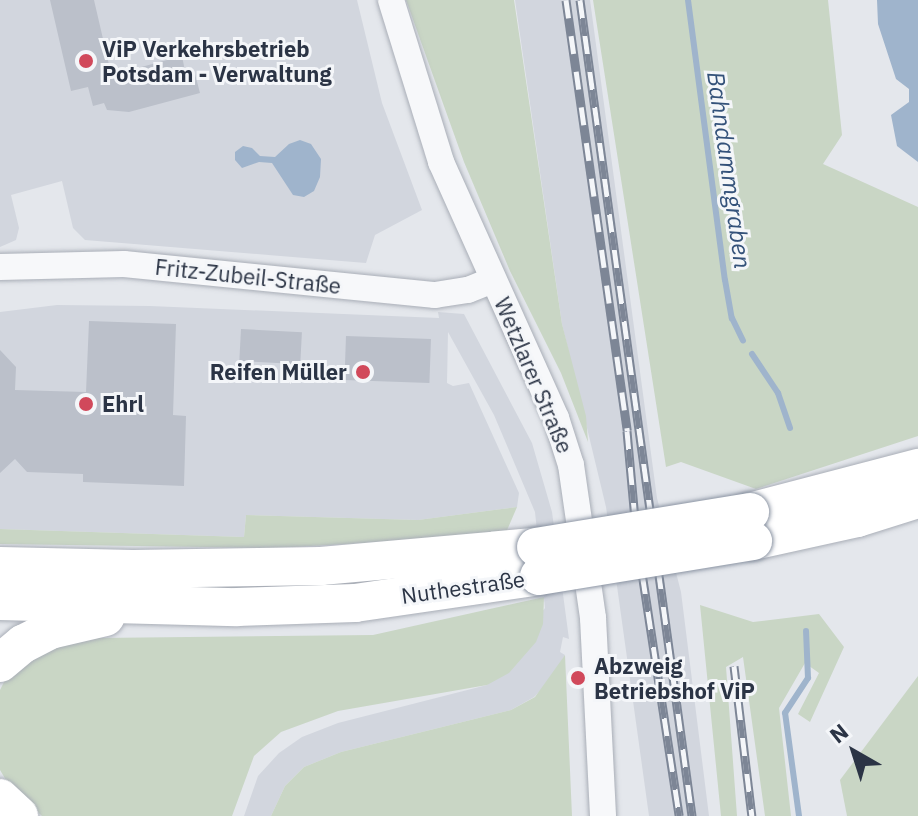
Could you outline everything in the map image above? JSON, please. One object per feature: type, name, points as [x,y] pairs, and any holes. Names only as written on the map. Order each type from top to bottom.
[{"type":"highway","name":"Nuthestraße","points":[[752,526],[918,468]]},
{"type":"highway","name":"Nuthestraße","points":[[2,574],[157,605],[355,603],[538,562],[752,526],[857,518],[918,499]]},
{"type":"highway","name":"Nuthestraße","points":[[2,574],[538,562]]},
{"type":"highway","points":[[0,663],[23,644],[50,630],[157,605]]},
{"type":"highway","points":[[0,798],[19,816]]},
{"type":"street","name":"Wetzlarer Straße","points":[[391,0],[441,162],[556,418],[571,465],[593,618],[603,816]]},
{"type":"street","name":"Fritz-Zubeil-Straße","points":[[0,267],[124,264],[435,295],[468,290],[493,280]]},
{"type":"shaded area","points":[[0,0],[357,0],[382,103],[422,210],[375,235],[366,263],[85,240],[73,228],[62,181],[11,195],[19,228],[16,240],[0,247]]},
{"type":"shaded area","points":[[515,0],[590,0],[657,498],[681,592],[709,816],[649,816],[606,507],[562,324]]},
{"type":"shaded area","points":[[57,305],[439,318],[438,312],[464,314],[532,443],[552,512],[569,639],[563,637],[560,652],[565,655],[548,683],[534,697],[511,710],[341,752],[304,767],[285,786],[271,816],[244,816],[258,776],[279,753],[302,737],[338,723],[487,685],[545,608],[535,512],[494,415],[448,332],[447,383],[453,386],[469,383],[519,493],[517,507],[418,520],[246,515],[244,537],[0,529],[0,312]]},
{"type":"green space","points":[[406,0],[514,0],[562,324],[586,416],[588,442],[561,373],[510,271],[464,162]]},
{"type":"green space","points":[[593,0],[828,0],[842,135],[823,164],[918,207],[918,436],[756,489],[681,462],[666,467]]},
{"type":"green space","points":[[517,507],[505,535],[275,548],[0,544],[0,529],[244,537],[246,515],[418,520]]},
{"type":"green space","points":[[544,597],[543,624],[536,642],[509,673],[487,685],[338,711],[281,732],[254,756],[232,816],[42,816],[9,785],[0,770],[0,690],[6,678],[37,652],[98,638],[373,635]]},
{"type":"green space","points":[[700,605],[753,622],[819,614],[844,647],[810,722],[798,714],[819,673],[805,663],[779,708],[791,816],[765,816],[743,657],[726,667],[737,816],[721,816]]},
{"type":"green space","points":[[565,655],[572,816],[271,816],[285,786],[304,767],[341,752],[511,710],[535,697]]},
{"type":"green space","points":[[918,676],[918,816],[847,816],[840,780]]},
{"type":"water","points":[[877,0],[918,0],[918,162],[897,146],[891,115],[909,102],[909,89],[896,79],[878,24]]},
{"type":"water","points":[[300,140],[311,144],[321,159],[320,177],[314,191],[304,197],[293,195],[272,163],[259,162],[242,168],[235,160],[235,152],[243,146],[252,148],[260,156],[275,157],[289,144]]},
{"type":"building","name":"ViP Verkehrsbetrieb Potsdam - Verwaltung","points":[[50,0],[94,0],[110,69],[118,67],[119,73],[182,56],[186,76],[195,74],[200,93],[129,112],[107,110],[104,103],[93,106],[88,87],[71,91]]},
{"type":"building","name":"Ehrl","points":[[89,321],[176,324],[173,415],[186,416],[184,486],[83,482],[83,474],[27,472],[15,459],[0,473],[0,350],[16,367],[15,390],[86,392]]},
{"type":"building","points":[[241,329],[302,332],[300,364],[239,361]]},
{"type":"building","points":[[346,336],[431,339],[429,383],[344,380]]},
{"type":"waterway","name":"Bahndammgraben","points":[[688,0],[725,280],[732,318],[743,341]]},
{"type":"waterway","name":"Bahndammgraben","points":[[752,354],[778,393],[790,428]]},
{"type":"waterway","name":"Bahndammgraben","points":[[799,816],[785,713],[808,678],[806,631]]},
{"type":"railway","points":[[566,0],[627,431],[637,540],[679,816]]},
{"type":"railway","points":[[580,0],[692,816]]},
{"type":"railway","points":[[734,666],[752,816]]},
{"type":"place","name":"ViP Verkehrsbetrieb Potsdam - Verwaltung","points":[[86,61]]},
{"type":"place","name":"Reifen Müller","points":[[363,372]]},
{"type":"place","name":"Ehrl","points":[[86,404]]},
{"type":"place","name":"Abzweig Betriebshof ViP","points":[[578,678]]}]
